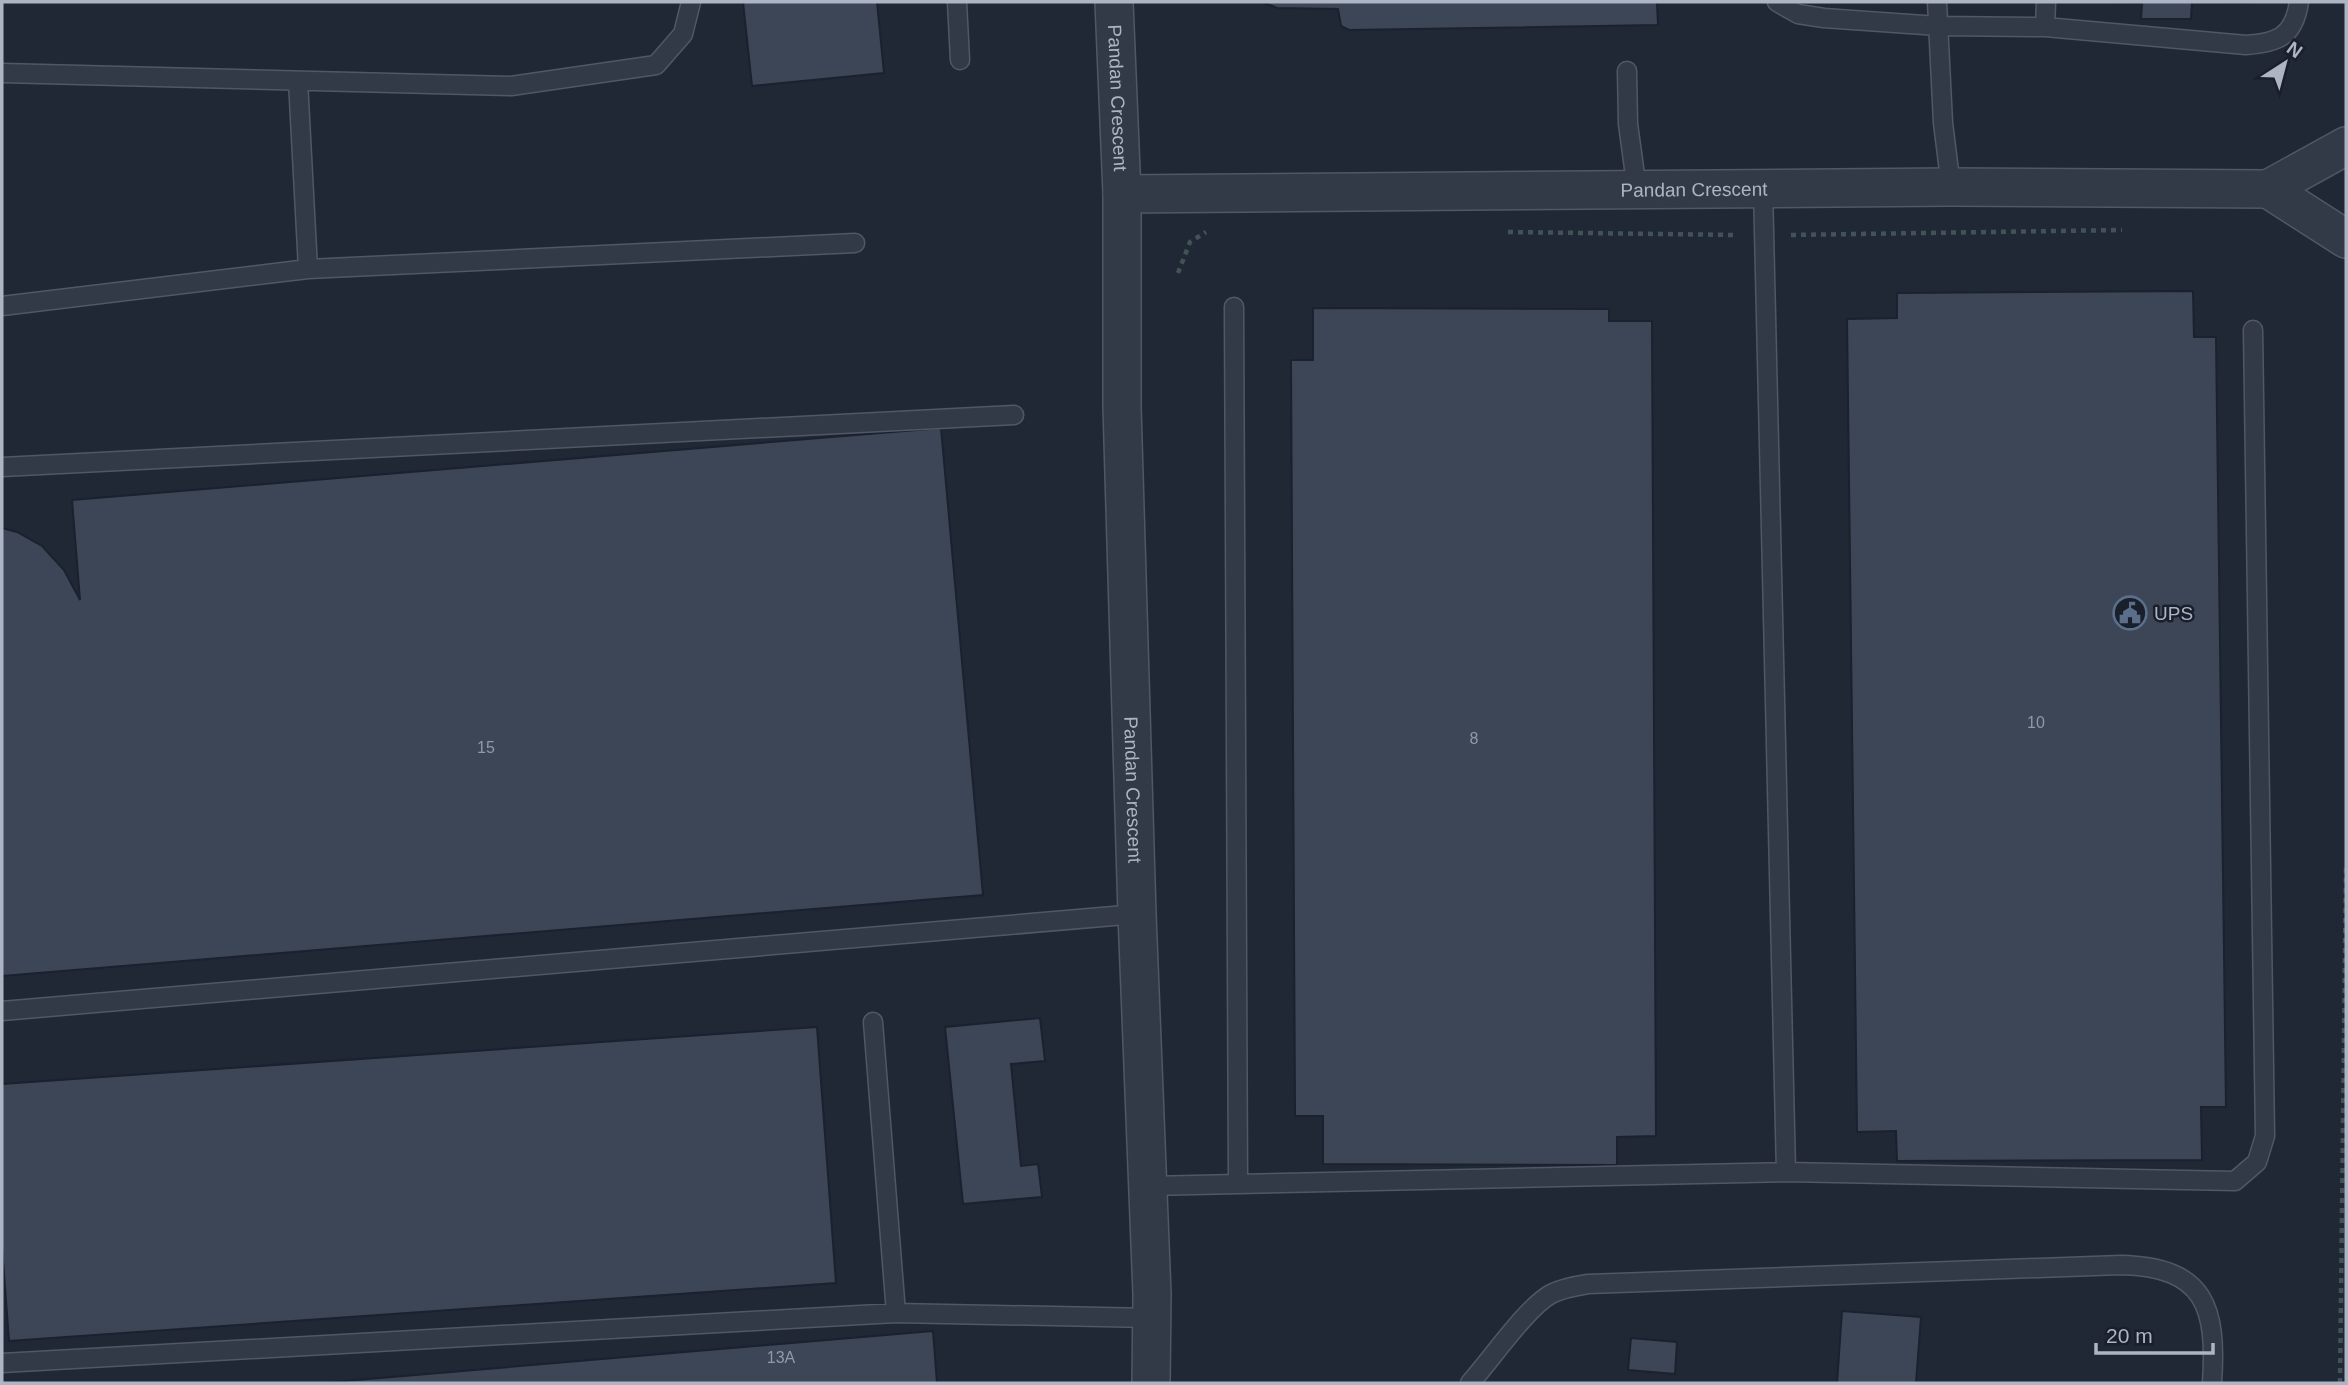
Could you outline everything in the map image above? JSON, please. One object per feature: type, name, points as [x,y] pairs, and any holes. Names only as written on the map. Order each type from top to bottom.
[{"type":"street","name":"Pandan Crescent","points":[[1114,2],[1122,194],[1122,407],[1137,914],[1149,1186],[1151,1383]]},
{"type":"street","name":"Pandan Crescent","points":[[1122,194],[1951,187],[2267,189],[2346,146]]},
{"type":"street","points":[[2267,189],[2346,239]]},
{"type":"lane","points":[[2,73],[511,86],[656,65],[683,34],[691,2]]},
{"type":"lane","points":[[957,2],[960,60]]},
{"type":"lane","points":[[1777,2],[1798,15],[1938,26],[2045,27],[2246,45],[2266,43],[2286,35],[2294,21],[2299,2]]},
{"type":"lane","points":[[1937,2],[1943,123],[1951,187]]},
{"type":"lane","points":[[2045,27],[2046,2]]},
{"type":"lane","points":[[1627,71],[1628,124],[1637,190]]},
{"type":"lane","points":[[298,81],[309,269]]},
{"type":"lane","points":[[1763,188],[1786,1172]]},
{"type":"lane","points":[[2,306],[309,269],[855,243]]},
{"type":"lane","points":[[1234,307],[1238,1183]]},
{"type":"lane","points":[[1149,1186],[1786,1172],[2235,1181],[2257,1162],[2265,1136],[2253,330]]},
{"type":"lane","points":[[2,467],[1014,415]]},
{"type":"lane","points":[[2,1010],[1137,914]]},
{"type":"lane","points":[[873,1022],[896,1312]]},
{"type":"lane","points":[[1470,1383],[1535,1307],[1564,1288],[1588,1284],[2121,1265],[2151,1266],[2175,1273],[2200,1295],[2211,1318],[2213,1331],[2212,1383]]},
{"type":"lane","points":[[2,1363],[896,1312],[1151,1318]]},
{"type":"path","points":[[1178,272],[1190,242],[1212,229]]},
{"type":"path","points":[[1501,232],[1763,236],[2125,230]]},
{"type":"path","points":[[2340,1383],[2346,864]]},
{"type":"building","points":[[743,2],[877,2],[884,73],[752,86]]},
{"type":"building","points":[[1262,2],[1657,2],[1658,25],[1349,30],[1341,26],[1338,9],[1277,8]]},
{"type":"building","points":[[2108,2],[2192,2],[2191,19],[2141,19],[2142,3]]},
{"type":"building","points":[[2193,291],[2194,337],[2216,337],[2226,1107],[2201,1107],[2202,1160],[1897,1161],[1896,1131],[1857,1132],[1847,319],[1897,318],[1897,293]]},
{"type":"building","points":[[1313,308],[1609,309],[1609,321],[1652,321],[1656,1136],[1617,1137],[1617,1165],[1323,1164],[1323,1116],[1295,1116],[1291,360],[1313,360]]},
{"type":"building","points":[[941,428],[983,895],[2,976],[2,528],[17,532],[42,546],[64,570],[80,600],[72,500]]},
{"type":"building","points":[[1040,1018],[1045,1061],[1011,1064],[1021,1166],[1038,1164],[1042,1197],[963,1204],[945,1027]]},
{"type":"building","points":[[817,1027],[836,1283],[9,1341],[2,1247],[2,1084]]},
{"type":"building","points":[[1842,1311],[1921,1317],[1916,1383],[1837,1383]]},
{"type":"building","points":[[933,1331],[937,1383],[321,1383]]},
{"type":"building","points":[[1631,1338],[1677,1342],[1675,1374],[1628,1370]]},
{"type":"place","name":"UPS","points":[[2130,613]]}]
